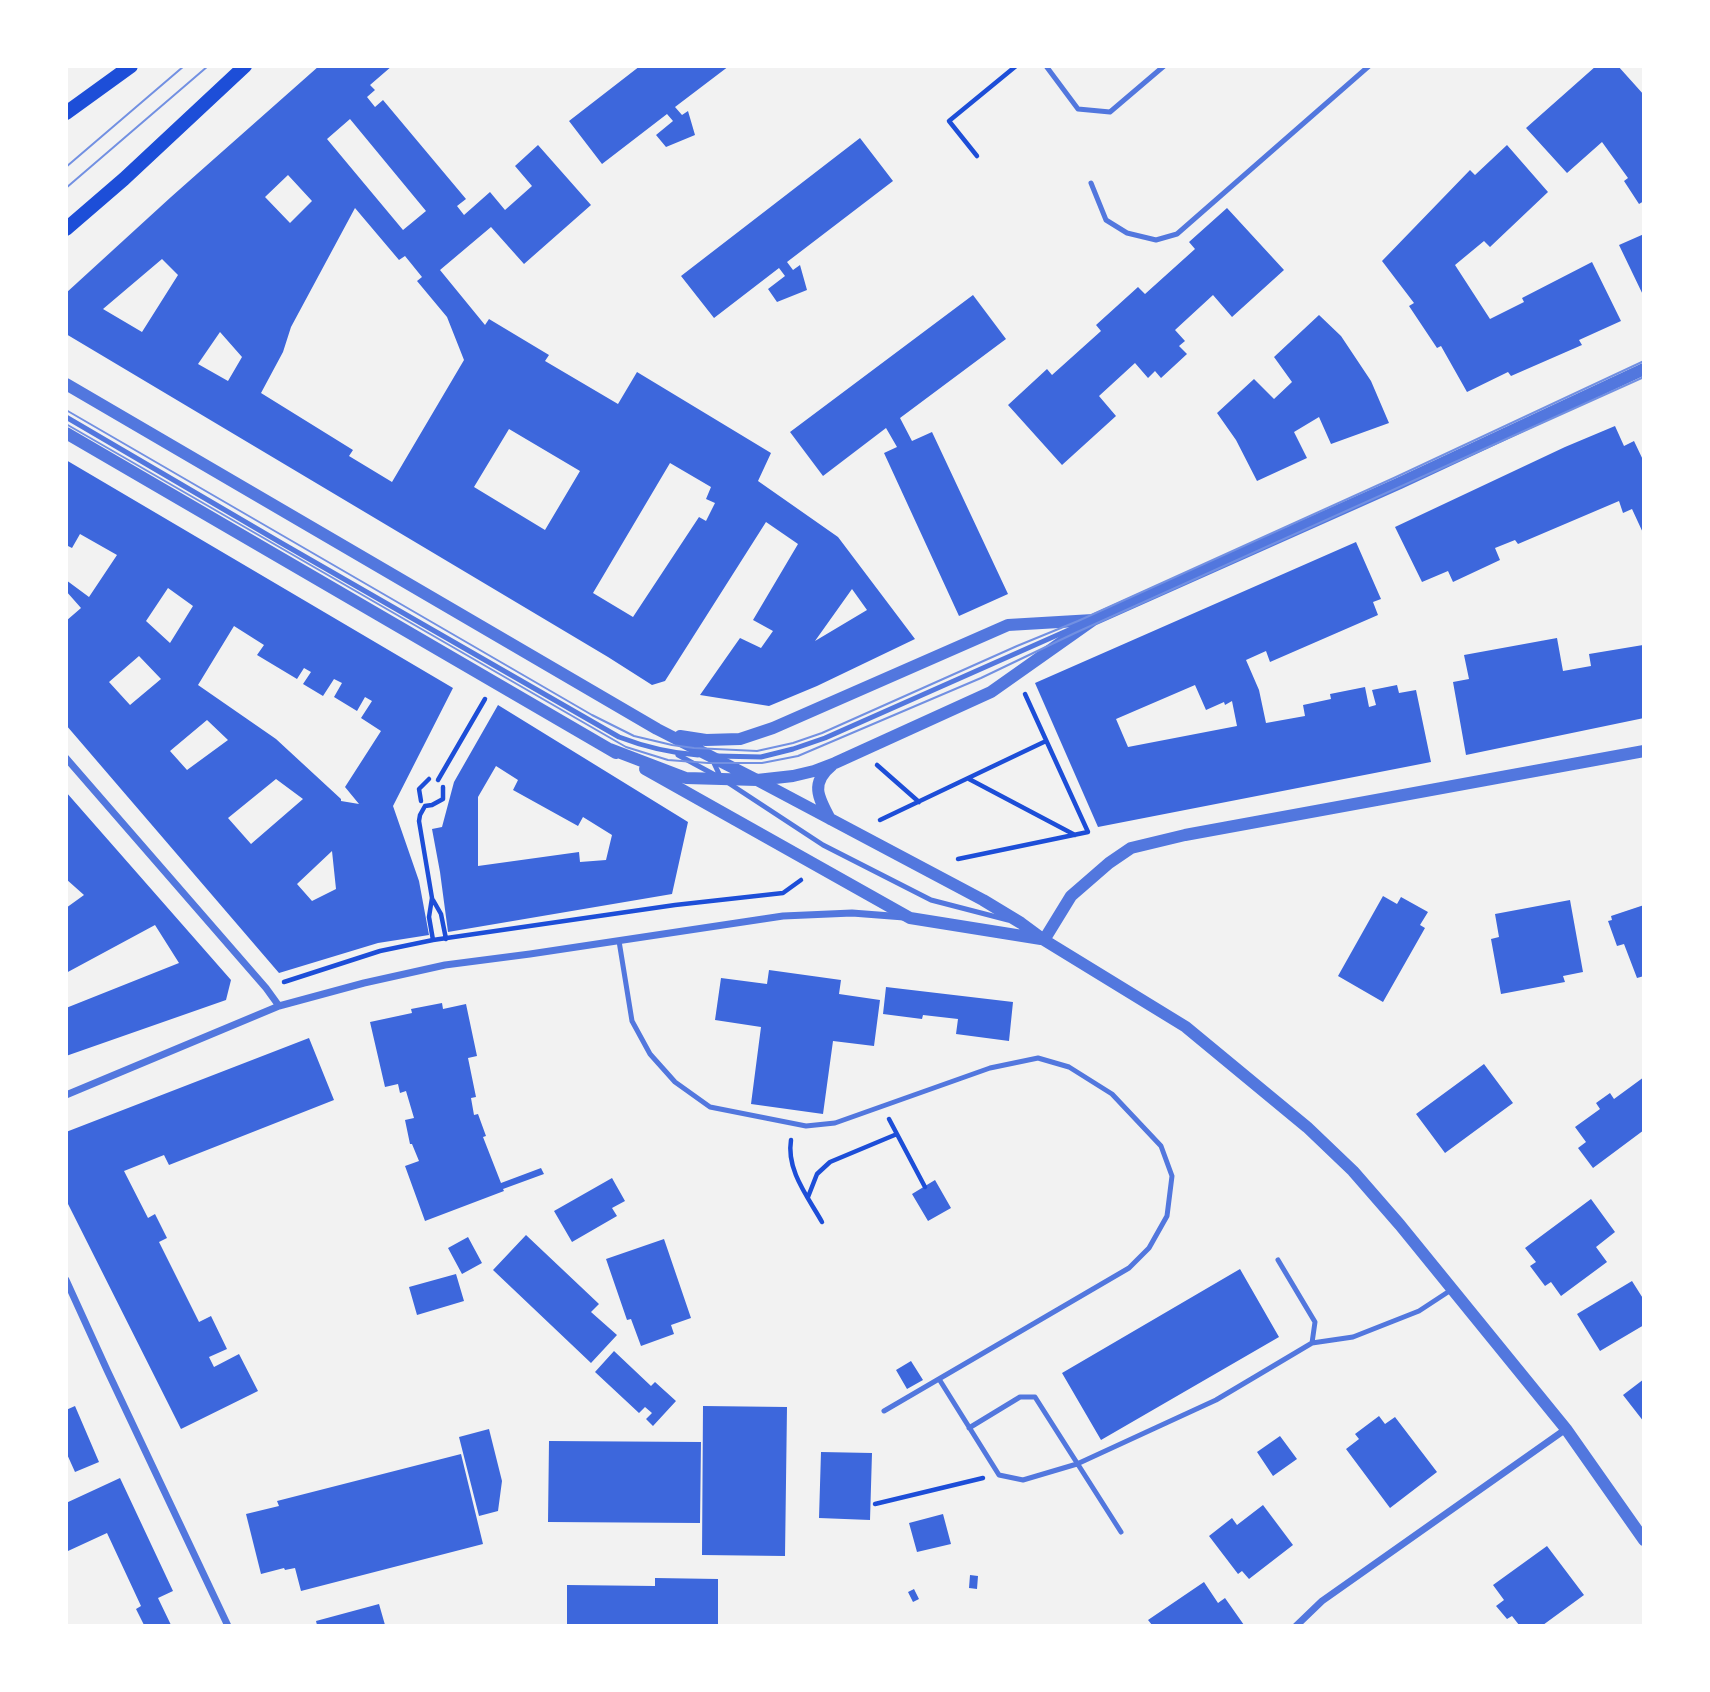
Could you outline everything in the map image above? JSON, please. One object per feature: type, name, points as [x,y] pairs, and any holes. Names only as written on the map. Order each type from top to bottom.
[{"type":"main road","points":[[66,113],[131,66]]},
{"type":"main road","points":[[66,229],[245,66]]},
{"type":"street","points":[[610,750],[686,778],[757,780],[814,771],[991,692],[1093,620],[1400,483],[1643,369]]},
{"type":"street","points":[[66,384],[657,729],[983,900],[1185,1027],[1307,1127],[1353,1171],[1566,1429],[1643,1540]]},
{"type":"street","points":[[66,433],[610,750],[910,918]]},
{"type":"street","points":[[657,729],[706,740],[740,739],[773,728],[1008,625],[1093,620]]},
{"type":"street","points":[[1044,940],[1070,896],[1131,848],[1185,835],[1643,751]]},
{"type":"street","points":[[66,758],[279,1006]]},
{"type":"street","points":[[830,819],[819,800],[818,782],[825,771],[835,763]]},
{"type":"street","points":[[66,1095],[279,1006],[445,965],[783,916],[852,913],[910,918],[1044,940]]},
{"type":"street","points":[[66,1280],[228,1626]]},
{"type":"street","points":[[1296,1626],[1322,1601],[1566,1429]]},
{"type":"lane","points":[[1046,66],[1078,110],[1111,112],[1164,66]]},
{"type":"lane","points":[[1091,183],[1106,220],[1127,233],[1156,240],[1177,234],[1369,66]]},
{"type":"lane","points":[[66,416],[619,737],[673,753],[761,757],[793,749],[825,738],[1093,620]]},
{"type":"lane","points":[[673,753],[721,778],[823,845],[931,900],[1021,923]]},
{"type":"lane","points":[[710,756],[721,778]]},
{"type":"lane","points":[[619,941],[632,1021],[650,1054],[675,1082],[709,1107],[806,1126],[835,1123],[990,1068],[1038,1058],[1069,1067],[1112,1094],[1161,1146],[1172,1176],[1167,1216],[1149,1248],[1129,1268],[884,1411]]},
{"type":"lane","points":[[1278,1260],[1315,1322],[1312,1343]]},
{"type":"lane","points":[[939,1379],[999,1475],[1023,1480],[1077,1464],[1216,1400],[1312,1343],[1353,1337],[1419,1311],[1452,1290]]},
{"type":"lane","points":[[969,1428],[1020,1397],[1035,1397],[1121,1532]]},
{"type":"path","points":[[977,156],[949,121],[1016,66]]},
{"type":"path","points":[[438,780],[494,683]]},
{"type":"path","points":[[958,859],[1087,832],[1021,687]]},
{"type":"path","points":[[880,820],[1046,741]]},
{"type":"path","points":[[874,758],[878,767],[919,802]]},
{"type":"path","points":[[421,801],[419,789],[429,779]]},
{"type":"path","points":[[969,779],[1075,835]]},
{"type":"path","points":[[433,940],[429,917],[432,898],[419,821],[425,806],[432,806],[443,799],[443,787]]},
{"type":"path","points":[[266,988],[380,951],[433,940],[783,892],[802,880]]},
{"type":"path","points":[[432,898],[441,914],[446,939]]},
{"type":"path","points":[[882,1106],[925,1186]]},
{"type":"path","points":[[793,1124],[790,1147],[793,1172],[822,1222]]},
{"type":"path","points":[[808,1197],[817,1174],[830,1162],[897,1134]]},
{"type":"path","points":[[875,1504],[999,1475]]},
{"type":"building","points":[[319,66],[392,66],[370,85],[375,90],[367,97],[375,107],[383,100],[466,199],[457,206],[464,215],[490,192],[505,210],[532,186],[515,166],[538,145],[591,205],[524,264],[491,227],[440,270],[485,325],[489,319],[549,355],[545,361],[618,404],[637,372],[771,453],[758,481],[838,537],[915,639],[769,706],[700,695],[740,638],[761,648],[773,631],[753,620],[798,544],[766,522],[665,681],[652,685],[66,334],[66,293]],"holes":[[[350,119],[426,211],[403,230],[327,139]],[[288,175],[312,201],[290,223],[265,197]],[[355,208],[399,260],[405,256],[422,277],[417,281],[447,317],[464,360],[392,482],[349,456],[353,450],[261,393],[283,352],[291,327]],[[162,259],[178,275],[142,332],[103,309]],[[220,332],[242,357],[228,381],[198,364]],[[509,429],[580,471],[545,530],[474,487]],[[670,463],[711,487],[706,499],[715,503],[706,521],[699,517],[633,617],[593,593]],[[852,589],[867,610],[815,641]]]},
{"type":"building","points":[[640,66],[729,66],[675,107],[682,115],[688,111],[695,135],[666,147],[656,135],[673,121],[667,114],[602,164],[569,121]]},
{"type":"building","points":[[1596,66],[1618,66],[1644,95],[1644,201],[1639,204],[1624,181],[1628,178],[1602,142],[1567,173],[1526,128]]},
{"type":"building","points":[[860,138],[893,181],[787,262],[793,270],[800,265],[807,290],[777,302],[768,289],[785,276],[779,268],[714,318],[681,276]]},
{"type":"building","points":[[1507,145],[1548,192],[1490,247],[1484,241],[1455,265],[1490,319],[1524,302],[1522,298],[1592,262],[1621,321],[1579,340],[1582,345],[1511,376],[1508,372],[1467,392],[1441,346],[1437,348],[1409,306],[1414,303],[1382,261],[1470,170],[1475,175]]},
{"type":"building","points":[[1227,208],[1284,270],[1232,317],[1213,295],[1175,330],[1185,341],[1179,346],[1187,354],[1161,378],[1155,371],[1148,378],[1135,363],[1099,396],[1116,416],[1062,465],[1008,405],[1047,369],[1052,375],[1101,331],[1096,325],[1138,287],[1145,294],[1195,249],[1189,242]]},
{"type":"building","points":[[1644,234],[1644,297],[1619,245]]},
{"type":"building","points":[[973,295],[1006,339],[900,418],[912,441],[932,432],[1008,594],[959,616],[884,453],[897,447],[886,428],[823,476],[790,432]]},
{"type":"building","points":[[1319,315],[1341,336],[1371,381],[1389,423],[1331,444],[1319,417],[1294,432],[1307,458],[1257,481],[1236,440],[1217,413],[1254,379],[1274,399],[1292,382],[1274,357]]},
{"type":"building","points":[[1615,426],[1624,446],[1634,441],[1644,462],[1644,535],[1632,509],[1623,513],[1619,501],[1518,544],[1515,540],[1495,548],[1500,560],[1453,582],[1448,571],[1422,582],[1395,527]]},
{"type":"building","points":[[66,460],[453,688],[393,806],[419,881],[429,935],[378,943],[279,973],[66,725],[66,621],[81,608],[66,591],[66,580],[89,597],[117,555],[80,534],[72,548],[66,545]],"holes":[[[168,588],[193,606],[170,643],[146,621]],[[234,626],[264,645],[257,655],[297,679],[304,668],[311,672],[303,684],[323,696],[334,679],[342,683],[334,697],[357,711],[365,697],[372,701],[361,718],[381,731],[345,787],[359,804],[341,801],[276,739],[198,685]],[[139,656],[161,679],[130,705],[109,682]],[[207,720],[228,740],[187,770],[170,751]],[[276,779],[303,799],[251,844],[228,818]],[[332,851],[336,889],[312,901],[297,884]]]},
{"type":"building","points":[[1356,542],[1381,599],[1373,602],[1378,615],[1270,662],[1266,651],[1246,660],[1259,690],[1266,723],[1305,716],[1303,705],[1331,699],[1330,694],[1365,687],[1369,707],[1376,705],[1372,690],[1397,685],[1399,693],[1416,690],[1431,762],[1098,827],[1035,683]],"holes":[[[1195,685],[1206,710],[1232,701],[1237,726],[1128,747],[1116,719]]]},
{"type":"building","points":[[1557,638],[1563,671],[1591,666],[1589,654],[1643,645],[1644,718],[1466,755],[1453,682],[1469,679],[1464,655]]},
{"type":"building","points":[[498,705],[688,822],[672,894],[448,932],[432,829],[442,827],[454,782]],"holes":[[[496,766],[518,780],[513,790],[578,826],[583,817],[612,835],[606,860],[580,862],[579,852],[478,866],[478,797]]]},
{"type":"building","points":[[66,792],[231,980],[226,1000],[66,1056],[66,1008],[179,963],[155,925],[66,973],[66,908],[84,895],[66,879]]},
{"type":"building","points":[[1383,896],[1397,904],[1401,897],[1428,912],[1420,925],[1425,928],[1383,1002],[1338,976]]},
{"type":"building","points":[[1570,900],[1583,972],[1563,976],[1565,982],[1501,994],[1491,939],[1499,937],[1495,914]]},
{"type":"building","points":[[1644,905],[1644,976],[1637,978],[1624,944],[1617,946],[1608,921],[1612,920],[1611,916]]},
{"type":"building","points":[[769,970],[841,980],[839,994],[880,1000],[874,1046],[833,1041],[823,1114],[751,1104],[761,1027],[715,1020],[721,978],[767,984]]},
{"type":"building","points":[[886,987],[1013,1002],[1009,1041],[956,1034],[958,1019],[923,1015],[922,1019],[883,1014]]},
{"type":"building","points":[[442,1003],[443,1009],[466,1004],[477,1056],[468,1058],[476,1097],[471,1098],[474,1115],[478,1114],[486,1136],[483,1137],[501,1183],[541,1168],[544,1174],[425,1221],[405,1166],[419,1161],[410,1144],[405,1120],[414,1118],[406,1091],[400,1093],[398,1084],[385,1087],[370,1022],[412,1013],[411,1009]]},
{"type":"building","points":[[309,1038],[334,1100],[169,1165],[164,1155],[124,1171],[148,1218],[155,1214],[167,1238],[159,1242],[199,1322],[211,1316],[227,1349],[209,1357],[214,1367],[239,1354],[258,1391],[181,1429],[66,1200],[66,1132]]},
{"type":"building","points":[[1484,1064],[1513,1103],[1445,1153],[1416,1114]]},
{"type":"building","points":[[1644,1077],[1644,1130],[1593,1168],[1578,1148],[1586,1142],[1575,1127],[1600,1109],[1596,1103],[1610,1093],[1614,1099]]},
{"type":"building","points":[[612,1178],[625,1201],[612,1208],[617,1216],[572,1242],[554,1211]]},
{"type":"building","points":[[935,1180],[951,1208],[928,1221],[912,1194]]},
{"type":"building","points":[[1591,1199],[1615,1232],[1596,1247],[1607,1262],[1561,1296],[1551,1282],[1545,1286],[1530,1266],[1536,1262],[1525,1248]]},
{"type":"building","points":[[526,1235],[599,1304],[591,1312],[617,1335],[591,1363],[493,1270]]},
{"type":"building","points":[[468,1237],[482,1263],[462,1274],[448,1248]]},
{"type":"building","points":[[664,1239],[691,1318],[671,1325],[674,1334],[641,1346],[631,1319],[627,1320],[606,1259]]},
{"type":"building","points":[[1240,1269],[1279,1337],[1101,1440],[1062,1373]]},
{"type":"building","points":[[456,1274],[464,1301],[417,1315],[409,1287]]},
{"type":"building","points":[[1632,1281],[1644,1300],[1644,1325],[1600,1351],[1577,1314]]},
{"type":"building","points":[[614,1351],[651,1386],[655,1382],[676,1401],[653,1426],[646,1419],[652,1413],[645,1407],[639,1413],[595,1372]]},
{"type":"building","points":[[911,1361],[923,1380],[907,1389],[896,1370]]},
{"type":"building","points":[[1644,1379],[1644,1422],[1623,1395]]},
{"type":"building","points":[[75,1406],[99,1462],[75,1472],[66,1452],[66,1410]]},
{"type":"building","points":[[703,1406],[787,1407],[785,1556],[702,1555]]},
{"type":"building","points":[[1379,1416],[1385,1424],[1395,1417],[1437,1472],[1390,1508],[1346,1449],[1359,1439],[1355,1434]]},
{"type":"building","points":[[489,1429],[502,1481],[498,1511],[479,1516],[459,1437]]},
{"type":"building","points":[[1280,1436],[1297,1459],[1273,1476],[1257,1452]]},
{"type":"building","points":[[549,1441],[701,1442],[700,1523],[548,1522]]},
{"type":"building","points":[[821,1452],[872,1453],[870,1520],[819,1518]]},
{"type":"building","points":[[461,1454],[483,1544],[301,1591],[295,1568],[261,1574],[246,1514],[279,1506],[277,1501]]},
{"type":"building","points":[[120,1478],[173,1591],[158,1598],[171,1625],[144,1625],[136,1609],[141,1606],[107,1533],[68,1551],[66,1547],[66,1503]]},
{"type":"building","points":[[1263,1505],[1293,1545],[1249,1579],[1242,1571],[1238,1574],[1209,1536],[1232,1518],[1237,1525]]},
{"type":"building","points":[[943,1514],[951,1544],[917,1552],[909,1523]]},
{"type":"building","points":[[1547,1546],[1584,1595],[1543,1625],[1519,1625],[1512,1616],[1507,1619],[1496,1606],[1504,1600],[1493,1585]]},
{"type":"building","points":[[970,1575],[978,1576],[977,1589],[969,1588]]},
{"type":"building","points":[[655,1578],[718,1579],[718,1625],[567,1625],[567,1585],[655,1586]]},
{"type":"building","points":[[1204,1582],[1218,1603],[1225,1598],[1244,1625],[1152,1625],[1148,1620]]},
{"type":"building","points":[[914,1589],[919,1599],[913,1602],[908,1592]]},
{"type":"building","points":[[379,1604],[385,1625],[317,1625],[316,1621]]},
{"type":"tram line","points":[[66,167],[184,66]]},
{"type":"tram line","points":[[66,188],[208,66]]},
{"type":"tram line","points":[[66,410],[592,715],[634,736],[694,748],[757,751],[822,733],[1078,621],[1644,361]]},
{"type":"tram line","points":[[66,424],[626,747],[668,760],[762,763],[798,756],[981,678],[1075,633],[1644,377]]}]
